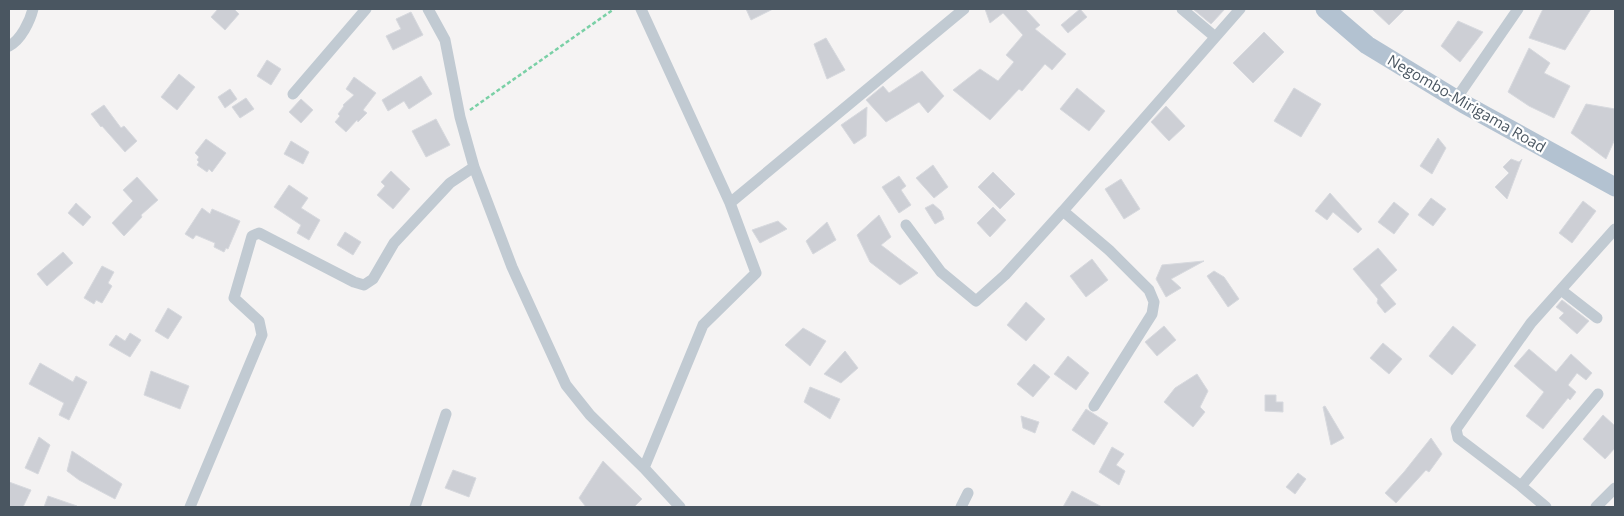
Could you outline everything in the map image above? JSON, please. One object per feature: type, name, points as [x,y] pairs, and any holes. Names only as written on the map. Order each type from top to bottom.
[{"type":"main road","name":"Negombo-Mirigama Road","points":[[1325,9],[1367,45],[1456,99],[1615,187]]},
{"type":"street","points":[[9,46],[14,44],[31,18],[33,9]]},
{"type":"street","points":[[293,94],[366,9]]},
{"type":"street","points":[[428,9],[446,40],[460,117],[474,167],[512,268],[566,385],[590,415],[644,468],[680,507]]},
{"type":"street","points":[[641,9],[730,203],[756,273],[703,325],[644,468]]},
{"type":"street","points":[[730,203],[964,9]]},
{"type":"street","points":[[1182,9],[1214,36]]},
{"type":"street","points":[[906,225],[941,272],[976,301],[1005,275],[1063,211],[1214,36],[1240,9]]},
{"type":"street","points":[[1456,99],[1518,9]]},
{"type":"street","points":[[190,507],[262,335],[259,321],[234,298],[252,236],[259,233],[354,282],[364,285],[373,279],[394,243],[450,182],[474,167]]},
{"type":"street","points":[[1063,211],[1109,250],[1149,290],[1154,302],[1152,314],[1094,406]]},
{"type":"street","points":[[1546,507],[1458,438],[1456,429],[1531,323],[1615,229]]},
{"type":"street","points":[[1561,290],[1597,318]]},
{"type":"street","points":[[1521,486],[1598,394]]},
{"type":"street","points":[[414,507],[446,414]]},
{"type":"street","points":[[1596,507],[1615,488]]},
{"type":"street","points":[[961,507],[968,494]]},
{"type":"path","points":[[460,117],[614,9]]},
{"type":"building","points":[[218,9],[234,9],[239,14],[225,30],[211,17]]},
{"type":"building","points":[[746,9],[773,9],[751,20]]},
{"type":"building","points":[[985,9],[1025,9],[1040,25],[1035,29],[1066,54],[1052,70],[1045,64],[1022,91],[1019,89],[990,120],[953,90],[980,69],[998,81],[1014,62],[1006,55],[1023,35],[1003,13],[990,23]]},
{"type":"building","points":[[1080,9],[1087,17],[1068,33],[1061,25]]},
{"type":"building","points":[[1193,9],[1225,9],[1211,24]]},
{"type":"building","points":[[1372,9],[1405,9],[1389,25]]},
{"type":"building","points":[[1543,9],[1591,9],[1565,50],[1529,38]]},
{"type":"building","points":[[411,12],[423,35],[393,50],[386,36],[401,29],[396,19]]},
{"type":"building","points":[[1458,21],[1483,32],[1460,62],[1441,46]]},
{"type":"building","points":[[1264,32],[1284,52],[1253,83],[1233,63]]},
{"type":"building","points":[[826,38],[845,70],[827,79],[814,44]]},
{"type":"building","points":[[1529,48],[1550,63],[1544,73],[1570,86],[1554,118],[1529,106],[1508,92]]},
{"type":"building","points":[[267,60],[281,69],[271,85],[257,76]]},
{"type":"building","points":[[922,71],[944,96],[928,113],[919,102],[886,122],[866,100],[883,86],[889,93]]},
{"type":"building","points":[[179,74],[195,87],[177,110],[161,97]]},
{"type":"building","points":[[421,76],[432,94],[409,109],[404,101],[388,111],[382,100]]},
{"type":"building","points":[[354,77],[376,93],[363,110],[367,113],[358,122],[357,120],[346,132],[335,122],[340,116],[338,114],[343,105],[354,95],[346,89]]},
{"type":"building","points":[[1077,88],[1105,111],[1089,131],[1060,109]]},
{"type":"building","points":[[1294,88],[1321,104],[1301,137],[1274,121]]},
{"type":"building","points":[[230,89],[237,99],[225,108],[218,97]]},
{"type":"building","points":[[246,98],[254,109],[240,118],[232,107]]},
{"type":"building","points":[[301,99],[313,110],[301,123],[289,112]]},
{"type":"building","points":[[1586,104],[1615,109],[1615,139],[1606,159],[1571,133]]},
{"type":"building","points":[[104,105],[121,128],[124,126],[137,141],[125,152],[91,114]]},
{"type":"building","points":[[1166,106],[1185,126],[1169,141],[1151,122]]},
{"type":"building","points":[[867,107],[866,136],[854,144],[841,125]]},
{"type":"building","points":[[436,119],[450,145],[426,157],[412,131]]},
{"type":"building","points":[[1438,138],[1446,148],[1432,174],[1420,166]]},
{"type":"building","points":[[206,139],[226,153],[212,172],[209,169],[207,172],[197,165],[199,157],[195,153]]},
{"type":"building","points":[[291,141],[309,152],[303,164],[284,154]]},
{"type":"building","points":[[1511,159],[1519,162],[1522,159],[1507,199],[1495,187],[1509,173],[1503,167]]},
{"type":"building","points":[[933,165],[948,187],[934,198],[916,178]]},
{"type":"building","points":[[391,171],[410,189],[393,209],[377,195],[385,186],[381,182]]},
{"type":"building","points":[[993,172],[1015,194],[1000,209],[978,187]]},
{"type":"building","points":[[899,176],[906,186],[901,190],[911,205],[899,213],[882,187]]},
{"type":"building","points":[[137,177],[158,200],[141,215],[142,217],[124,236],[112,223],[133,201],[123,190]]},
{"type":"building","points":[[1121,179],[1140,209],[1124,219],[1105,189]]},
{"type":"building","points":[[289,185],[308,198],[301,208],[320,220],[309,240],[297,233],[301,225],[274,207]]},
{"type":"building","points":[[1330,193],[1362,229],[1358,233],[1333,212],[1327,220],[1315,211]]},
{"type":"building","points":[[1431,198],[1446,209],[1433,226],[1418,215]]},
{"type":"building","points":[[1583,201],[1596,211],[1572,243],[1559,233]]},
{"type":"building","points":[[1394,202],[1409,214],[1394,234],[1378,222]]},
{"type":"building","points":[[76,203],[91,217],[83,226],[68,213]]},
{"type":"building","points":[[933,204],[941,211],[944,219],[935,224],[925,208]]},
{"type":"building","points":[[993,207],[1006,220],[990,237],[977,223]]},
{"type":"building","points":[[202,208],[210,214],[212,209],[240,221],[228,249],[226,248],[224,252],[214,247],[215,243],[196,235],[193,239],[185,234]]},
{"type":"building","points":[[879,215],[891,237],[881,245],[918,273],[900,285],[870,262],[857,235]]},
{"type":"building","points":[[778,221],[787,229],[760,243],[752,230]]},
{"type":"building","points":[[827,222],[836,240],[813,254],[806,241]]},
{"type":"building","points":[[345,232],[361,242],[353,255],[337,245]]},
{"type":"building","points":[[1378,248],[1397,270],[1380,285],[1396,304],[1385,313],[1377,303],[1378,299],[1353,269]]},
{"type":"building","points":[[63,252],[73,263],[47,286],[37,274]]},
{"type":"building","points":[[1092,259],[1108,280],[1086,297],[1070,276]]},
{"type":"building","points":[[1204,261],[1171,279],[1181,288],[1166,297],[1156,279],[1162,265]]},
{"type":"building","points":[[102,266],[114,272],[108,283],[112,286],[102,303],[96,300],[94,304],[84,298]]},
{"type":"building","points":[[1214,271],[1224,277],[1239,299],[1228,307],[1207,276]]},
{"type":"building","points":[[1562,300],[1589,321],[1577,334],[1559,318],[1564,313],[1556,307]]},
{"type":"building","points":[[1026,302],[1045,319],[1026,341],[1007,325]]},
{"type":"building","points":[[168,308],[182,317],[168,339],[155,331]]},
{"type":"building","points":[[1164,326],[1176,340],[1157,356],[1145,342]]},
{"type":"building","points":[[1453,326],[1476,345],[1452,375],[1429,356]]},
{"type":"building","points":[[803,328],[826,341],[810,366],[785,345]]},
{"type":"building","points":[[130,333],[141,340],[130,357],[109,345],[116,335],[125,341]]},
{"type":"building","points":[[1383,343],[1402,359],[1389,374],[1370,358]]},
{"type":"building","points":[[1529,349],[1556,372],[1571,354],[1592,373],[1586,380],[1577,373],[1568,385],[1576,392],[1570,400],[1568,398],[1543,429],[1526,416],[1544,392],[1514,366]]},
{"type":"building","points":[[845,351],[858,368],[841,383],[824,374]]},
{"type":"building","points":[[1068,356],[1089,373],[1076,390],[1054,374]]},
{"type":"building","points":[[40,363],[73,382],[76,376],[87,382],[69,420],[59,415],[64,403],[29,384]]},
{"type":"building","points":[[1034,364],[1050,377],[1033,397],[1017,384]]},
{"type":"building","points":[[151,371],[189,386],[180,409],[144,395]]},
{"type":"building","points":[[1197,374],[1208,391],[1200,407],[1205,412],[1193,427],[1164,402],[1175,388]]},
{"type":"building","points":[[810,387],[840,399],[830,419],[804,402]]},
{"type":"building","points":[[1265,395],[1276,395],[1276,402],[1283,402],[1283,412],[1265,411]]},
{"type":"building","points":[[1325,406],[1344,438],[1331,445],[1323,407]]},
{"type":"building","points":[[1086,409],[1108,423],[1094,445],[1072,430]]},
{"type":"building","points":[[1603,415],[1615,426],[1615,448],[1605,459],[1583,439]]},
{"type":"building","points":[[1021,416],[1039,422],[1035,433],[1023,428]]},
{"type":"building","points":[[39,437],[50,445],[38,474],[25,468]]},
{"type":"building","points":[[1431,438],[1442,454],[1429,472],[1426,470],[1396,503],[1385,493]]},
{"type":"building","points":[[1112,447],[1124,454],[1116,465],[1125,471],[1119,485],[1099,472]]},
{"type":"building","points":[[72,451],[122,484],[115,499],[79,480],[67,471]]},
{"type":"building","points":[[603,461],[642,499],[634,507],[586,507],[579,498]]},
{"type":"building","points":[[453,470],[476,478],[469,497],[445,488]]},
{"type":"building","points":[[1298,473],[1306,479],[1295,494],[1286,487]]},
{"type":"building","points":[[9,482],[31,490],[23,507],[9,507]]},
{"type":"building","points":[[1072,491],[1102,507],[1063,507]]},
{"type":"building","points":[[48,496],[77,506],[77,507],[44,507]]}]
